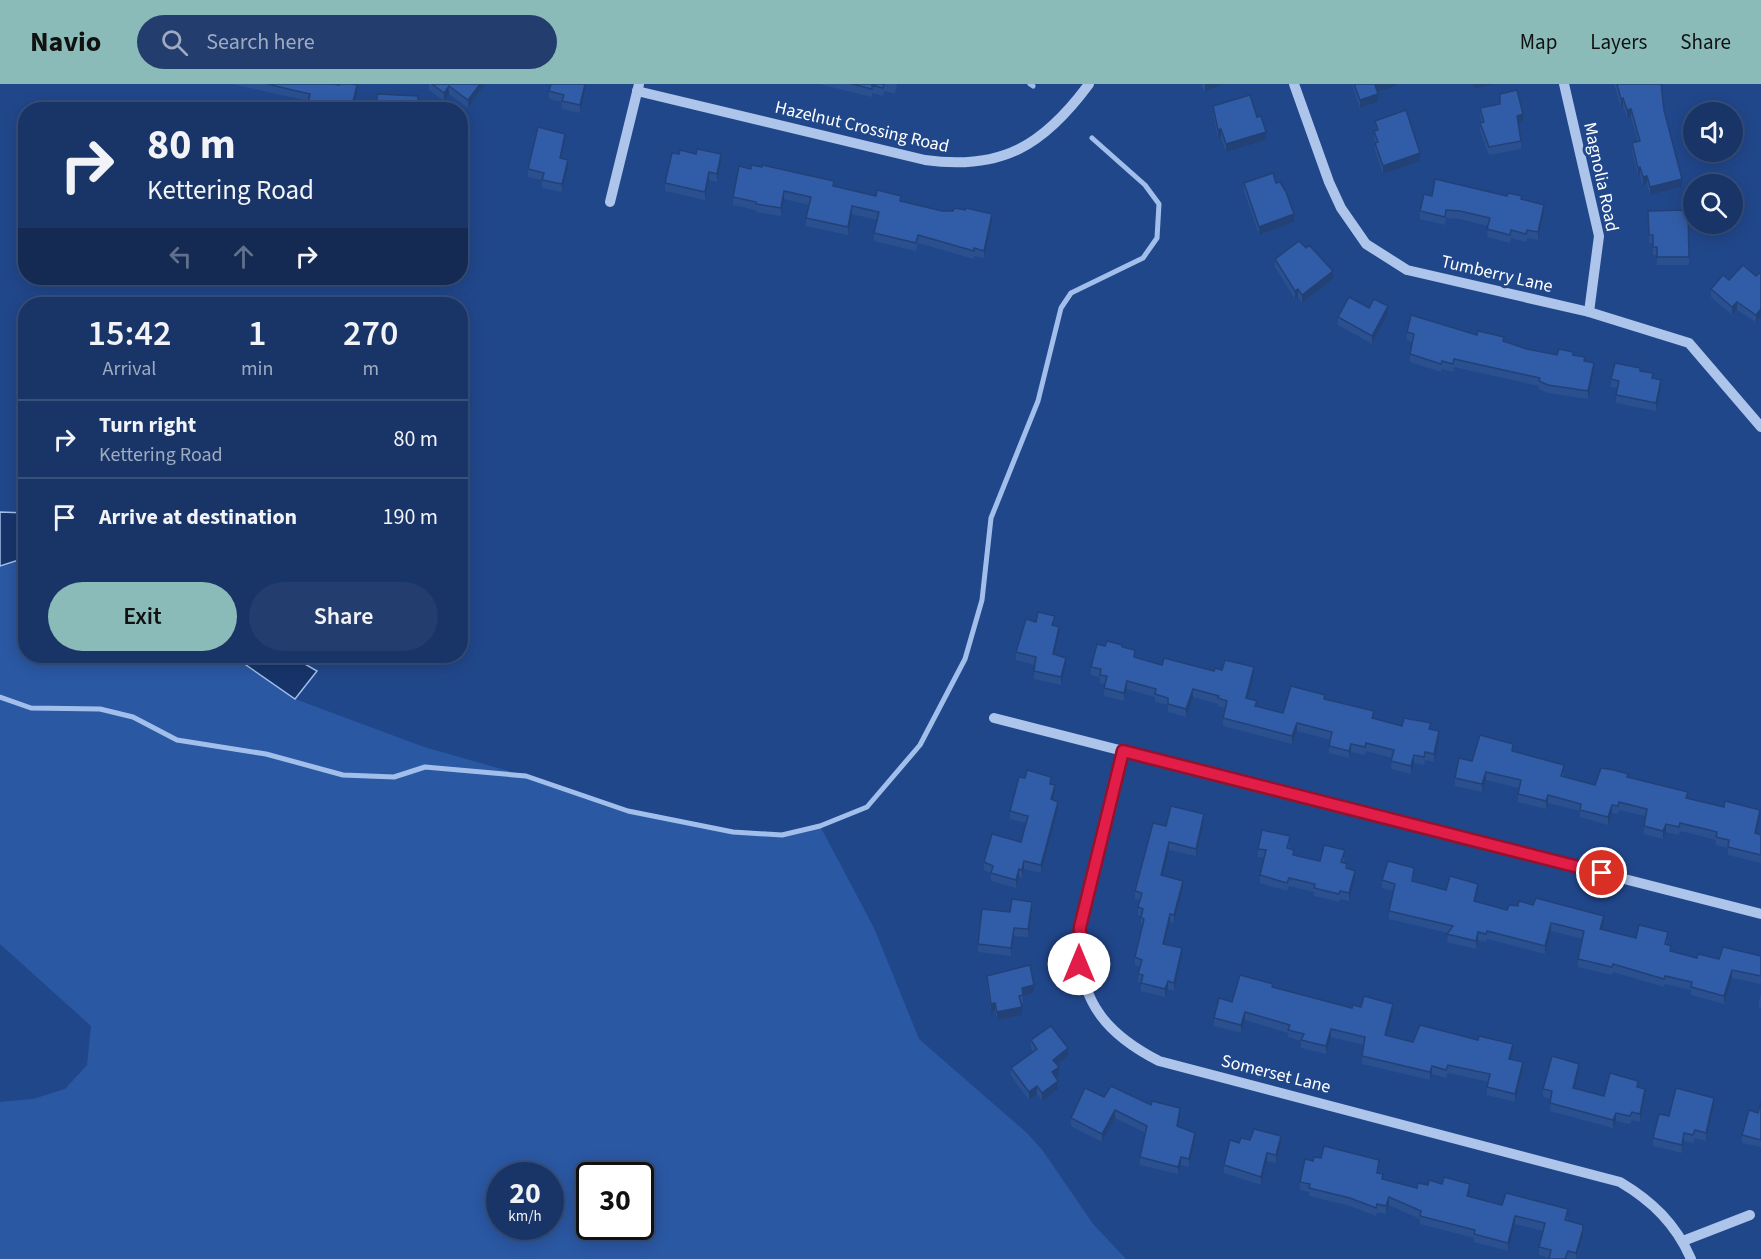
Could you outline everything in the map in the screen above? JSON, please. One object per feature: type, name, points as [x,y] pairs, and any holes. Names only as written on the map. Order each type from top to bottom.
[{"type":"street","name":"Hazelnut Crossing Road","points":[[638,88],[925,160],[972,164],[1008,156],[1030,143],[1057,121],[1089,84]]},
{"type":"street","name":"Tumberry Lane","points":[[1294,84],[1329,182],[1341,208],[1366,244],[1407,270],[1589,312],[1689,344],[1761,427]]},
{"type":"street","name":"Magnolia Road","points":[[1564,84],[1599,236],[1589,312]]},
{"type":"street","points":[[610,202],[638,88]]},
{"type":"street","points":[[994,718],[1761,914]]},
{"type":"street","name":"Somerset Lane","points":[[1123,751],[1080,927],[1078,944],[1079,964],[1089,995],[1111,1030],[1131,1047],[1159,1061],[1620,1182],[1646,1198],[1658,1209],[1683,1241],[1691,1259]]},
{"type":"street","points":[[1683,1241],[1750,1215]]},
{"type":"shaded area","points":[[0,512],[18,513],[18,560],[0,566]]},
{"type":"shaded area","points":[[18,560],[18,663],[243,663],[295,699],[424,747],[526,776],[628,811],[733,832],[782,835],[820,826],[874,928],[919,1039],[1027,1133],[1043,1151],[1093,1224],[1126,1259],[0,1259],[0,1102],[33,1099],[65,1089],[87,1065],[91,1026],[0,944],[0,566]]},
{"type":"shaded area","points":[[243,663],[303,663],[317,671],[295,699]]},
{"type":"building","points":[[267,84],[357,85],[353,102],[308,102],[310,94]]},
{"type":"building","points":[[432,84],[480,84],[468,100],[449,86],[444,93]]},
{"type":"building","points":[[551,84],[585,84],[580,105],[562,101],[564,95],[549,91]]},
{"type":"building","points":[[852,84],[884,84],[883,88],[872,85],[872,89]]},
{"type":"building","points":[[1354,84],[1379,84],[1375,85],[1378,94],[1360,100]]},
{"type":"building","points":[[1617,84],[1661,84],[1664,110],[1682,179],[1650,187],[1647,176],[1643,177],[1640,167],[1638,168],[1632,143],[1640,141],[1631,109],[1627,110]]},
{"type":"building","points":[[1517,90],[1523,114],[1517,116],[1521,141],[1489,147],[1480,123],[1484,122],[1480,108],[1500,104],[1500,94]]},
{"type":"building","points":[[377,94],[418,96],[418,102],[377,102]]},
{"type":"building","points":[[1250,95],[1257,117],[1261,116],[1266,132],[1226,144],[1221,129],[1218,130],[1213,106]]},
{"type":"building","points":[[1406,110],[1420,153],[1383,166],[1375,143],[1378,142],[1374,131],[1378,130],[1375,121]]},
{"type":"building","points":[[538,127],[565,134],[560,158],[568,160],[562,184],[542,180],[544,173],[528,169]]},
{"type":"building","points":[[697,149],[721,154],[717,174],[709,172],[705,192],[665,183],[672,153],[679,154],[680,150],[696,154]]},
{"type":"building","points":[[751,165],[762,167],[762,165],[834,181],[833,186],[876,196],[877,190],[901,196],[900,201],[942,211],[953,211],[954,208],[965,210],[966,208],[992,214],[984,251],[974,248],[974,251],[918,235],[916,243],[874,233],[879,212],[852,206],[848,227],[806,218],[811,197],[784,191],[781,208],[733,197],[739,166],[751,169]]},
{"type":"building","points":[[1273,173],[1276,183],[1280,182],[1286,192],[1294,214],[1259,227],[1244,183]]},
{"type":"building","points":[[1435,179],[1507,196],[1508,193],[1522,196],[1521,199],[1544,205],[1538,232],[1527,230],[1526,234],[1511,230],[1510,235],[1487,229],[1490,218],[1460,211],[1446,210],[1445,217],[1420,211],[1424,194],[1432,196]]},
{"type":"building","points":[[1683,210],[1683,234],[1689,234],[1689,257],[1657,257],[1657,247],[1653,247],[1653,235],[1649,235],[1648,211]]},
{"type":"building","points":[[1299,241],[1306,248],[1309,245],[1333,271],[1302,295],[1298,289],[1295,291],[1275,259]]},
{"type":"building","points":[[1743,265],[1756,276],[1761,274],[1761,309],[1756,315],[1737,302],[1732,307],[1711,289],[1723,275],[1729,280]]},
{"type":"building","points":[[1349,297],[1369,308],[1374,299],[1388,306],[1372,336],[1338,317]]},
{"type":"building","points":[[1411,315],[1477,335],[1478,331],[1504,337],[1503,341],[1527,349],[1557,355],[1559,349],[1585,357],[1584,361],[1594,363],[1588,391],[1548,385],[1539,381],[1540,378],[1454,359],[1453,364],[1442,361],[1441,364],[1410,354],[1414,334],[1407,332]]},
{"type":"building","points":[[1615,363],[1640,368],[1640,371],[1653,373],[1652,378],[1661,380],[1656,403],[1616,395],[1619,381],[1611,379]]},
{"type":"building","points":[[1038,612],[1055,616],[1052,625],[1059,627],[1053,654],[1066,658],[1061,677],[1034,671],[1036,657],[1016,652],[1026,619],[1036,622]]},
{"type":"building","points":[[1107,641],[1135,650],[1134,657],[1162,665],[1164,658],[1214,671],[1215,668],[1222,670],[1225,660],[1254,667],[1246,698],[1257,701],[1255,706],[1283,713],[1291,686],[1325,695],[1324,699],[1374,711],[1372,718],[1402,726],[1404,718],[1431,723],[1429,729],[1439,731],[1434,754],[1425,752],[1424,757],[1414,755],[1411,766],[1391,761],[1394,750],[1366,743],[1365,747],[1351,744],[1349,751],[1329,746],[1332,732],[1297,723],[1292,736],[1223,718],[1227,701],[1218,698],[1219,696],[1193,689],[1186,709],[1168,704],[1168,698],[1155,694],[1156,689],[1127,681],[1124,693],[1104,688],[1107,676],[1100,675],[1101,669],[1091,667],[1097,644],[1105,646]]},
{"type":"building","points":[[1480,735],[1513,744],[1512,751],[1564,765],[1561,776],[1595,785],[1601,768],[1614,770],[1628,774],[1627,777],[1688,792],[1686,798],[1724,807],[1725,801],[1760,810],[1755,833],[1761,835],[1761,855],[1728,847],[1729,840],[1716,837],[1717,832],[1697,827],[1680,823],[1679,827],[1666,824],[1663,831],[1644,826],[1647,809],[1619,802],[1618,806],[1612,805],[1608,817],[1580,810],[1581,804],[1548,795],[1546,801],[1518,794],[1521,780],[1486,772],[1482,784],[1455,778],[1459,758],[1472,761]]},
{"type":"building","points":[[1027,770],[1051,777],[1050,784],[1055,785],[1051,799],[1058,802],[1041,865],[1024,861],[1016,880],[991,873],[993,866],[984,862],[992,834],[1021,842],[1028,816],[1010,811],[1019,777],[1025,778]]},
{"type":"building","points":[[1171,806],[1204,814],[1196,849],[1169,842],[1161,875],[1183,881],[1174,915],[1170,914],[1163,944],[1182,948],[1174,983],[1168,981],[1165,989],[1141,983],[1143,975],[1138,974],[1142,960],[1135,957],[1144,919],[1141,917],[1143,909],[1138,907],[1142,893],[1135,891],[1153,823],[1166,826]]},
{"type":"building","points":[[1262,830],[1290,836],[1287,848],[1294,850],[1293,855],[1320,861],[1324,845],[1345,850],[1341,862],[1347,864],[1346,868],[1355,871],[1349,893],[1340,891],[1339,894],[1314,888],[1315,884],[1289,878],[1287,883],[1260,875],[1266,850],[1258,849]]},
{"type":"building","points":[[1388,861],[1414,868],[1412,881],[1446,890],[1450,876],[1478,884],[1474,901],[1507,910],[1509,905],[1518,906],[1519,901],[1533,905],[1536,898],[1604,916],[1600,929],[1636,938],[1639,925],[1668,932],[1665,944],[1671,946],[1670,951],[1697,958],[1698,954],[1719,959],[1723,947],[1761,956],[1761,976],[1732,970],[1724,996],[1691,987],[1692,982],[1665,976],[1664,979],[1613,964],[1612,967],[1578,959],[1584,931],[1556,924],[1551,923],[1545,946],[1487,931],[1486,934],[1478,932],[1476,941],[1447,934],[1453,926],[1389,911],[1395,884],[1382,880]]},
{"type":"building","points":[[1012,899],[1032,902],[1028,929],[1014,928],[1011,948],[978,944],[982,909],[1010,912]]},
{"type":"building","points":[[1030,965],[1034,985],[1022,988],[1023,995],[1019,996],[1022,1007],[997,1012],[995,1003],[991,1004],[987,976]]},
{"type":"building","points":[[1240,975],[1273,984],[1272,987],[1352,1008],[1353,1005],[1361,1007],[1364,996],[1393,1004],[1385,1035],[1413,1042],[1420,1025],[1478,1040],[1479,1036],[1513,1044],[1509,1059],[1523,1062],[1515,1094],[1487,1087],[1490,1074],[1448,1065],[1446,1070],[1432,1066],[1430,1072],[1362,1056],[1365,1037],[1331,1029],[1326,1046],[1301,1040],[1304,1034],[1288,1030],[1290,1025],[1245,1012],[1241,1025],[1214,1018],[1219,998],[1232,1002]]},
{"type":"building","points":[[1051,1026],[1068,1048],[1053,1060],[1059,1067],[1052,1072],[1058,1081],[1042,1093],[1037,1086],[1029,1092],[1011,1068],[1037,1049],[1031,1040]]},
{"type":"building","points":[[1552,1056],[1579,1064],[1573,1088],[1604,1096],[1610,1073],[1638,1081],[1637,1087],[1645,1089],[1640,1114],[1632,1112],[1630,1116],[1616,1113],[1613,1120],[1550,1103],[1552,1091],[1543,1089]]},
{"type":"building","points":[[1111,1086],[1151,1105],[1152,1101],[1180,1108],[1177,1126],[1195,1133],[1189,1159],[1181,1157],[1178,1167],[1140,1157],[1147,1126],[1115,1110],[1102,1134],[1071,1118],[1085,1088],[1104,1097]]},
{"type":"building","points":[[1676,1088],[1714,1098],[1706,1133],[1695,1130],[1693,1135],[1684,1133],[1682,1145],[1653,1138],[1659,1114],[1669,1116]]},
{"type":"building","points":[[1761,1101],[1761,1140],[1742,1135],[1749,1110],[1758,1113]]},
{"type":"building","points":[[1254,1129],[1281,1136],[1276,1155],[1267,1153],[1261,1177],[1224,1165],[1230,1140],[1239,1143],[1241,1138],[1250,1140]]},
{"type":"building","points":[[1324,1146],[1379,1160],[1377,1173],[1383,1174],[1382,1179],[1417,1188],[1418,1183],[1428,1185],[1429,1180],[1442,1184],[1444,1177],[1470,1184],[1467,1196],[1502,1205],[1506,1193],[1568,1209],[1565,1220],[1583,1225],[1576,1253],[1568,1251],[1565,1259],[1549,1259],[1551,1250],[1539,1247],[1545,1223],[1515,1216],[1508,1243],[1474,1234],[1475,1230],[1420,1216],[1421,1211],[1389,1197],[1386,1206],[1377,1204],[1376,1208],[1350,1198],[1309,1188],[1310,1184],[1300,1182],[1305,1159],[1313,1161],[1314,1157],[1321,1158]]},
{"type":"waterway","points":[[0,697],[31,708],[100,709],[133,717],[177,740],[266,754],[343,775],[394,777],[425,767],[526,776],[628,811],[733,832],[782,835],[820,826],[867,807],[920,745],[965,659],[982,600],[991,518],[1038,401],[1061,308],[1071,293],[1143,258],[1157,238],[1159,204],[1145,185],[1092,138]]},
{"type":"route","points":[[1079,964],[1080,927],[1123,751],[1602,873]]}]
